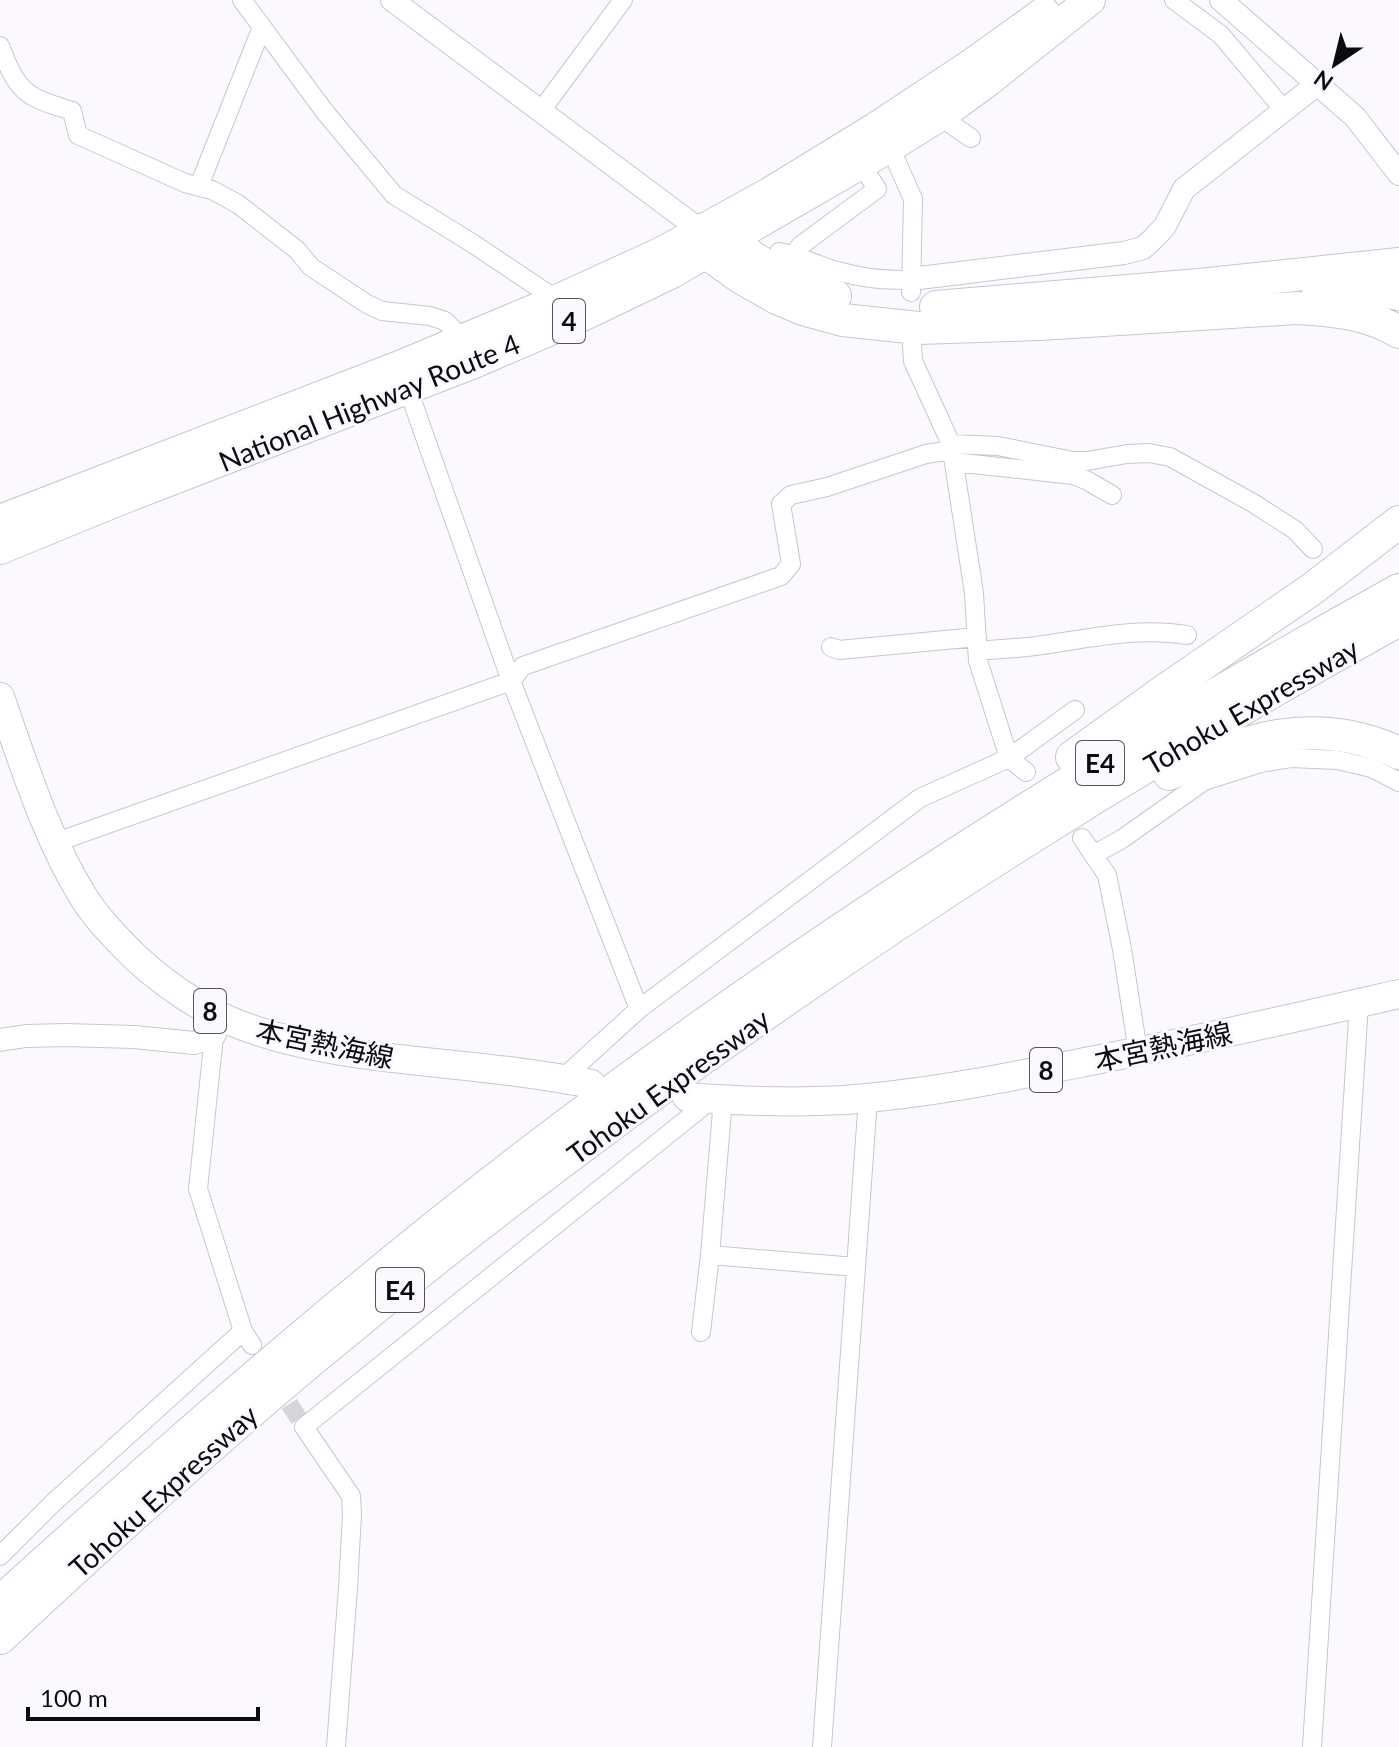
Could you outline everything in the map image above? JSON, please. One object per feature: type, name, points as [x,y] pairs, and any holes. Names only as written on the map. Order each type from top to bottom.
[{"type":"highway","name":"National Highway Route 4","points":[[0,520],[397,367],[662,252],[712,241],[803,172],[931,92],[1058,0]]},
{"type":"highway","name":"National Highway Route 4","points":[[0,549],[408,389],[576,319],[712,241],[890,147],[987,82],[1090,0]]},
{"type":"highway","points":[[712,241],[752,257],[811,288],[843,298],[920,309],[1393,267]]},
{"type":"highway","points":[[712,241],[740,277],[803,309],[843,320],[918,328],[1297,308],[1336,310],[1362,316],[1399,332]]},
{"type":"highway","points":[[1297,308],[1337,292],[1399,294]]},
{"type":"highway","points":[[818,963],[921,864],[1312,589],[1399,522]]},
{"type":"highway","name":"Tohoku Expressway","points":[[0,1638],[177,1476],[350,1330],[544,1176],[703,1059],[818,963],[871,910],[1087,771],[1279,656],[1399,590]]},
{"type":"highway","name":"Tohoku Expressway","points":[[0,1602],[296,1340],[526,1156],[660,1057],[994,861],[1292,679],[1399,620]]},
{"type":"highway","points":[[818,963],[950,904],[1124,798],[1204,757],[1235,745],[1263,738],[1327,734],[1372,742],[1399,753]]},
{"type":"main road","name":"本宮熱海線","points":[[0,697],[54,843],[86,901],[130,952],[218,1026],[263,1033],[322,1048],[591,1084]]},
{"type":"main road","name":"本宮熱海線","points":[[707,1099],[818,1101],[868,1098],[992,1081],[1399,994]]},
{"type":"street","points":[[242,0],[325,112],[394,195],[557,300]]},
{"type":"street","points":[[392,0],[712,241]]},
{"type":"street","points":[[540,112],[623,0]]},
{"type":"street","points":[[1174,0],[1221,35],[1284,110]]},
{"type":"street","points":[[1221,0],[1355,117],[1394,159]]},
{"type":"street","points":[[199,186],[262,27]]},
{"type":"street","points":[[0,46],[13,78],[38,100],[72,111],[78,135],[185,183],[212,190],[238,204],[288,242],[311,267],[367,304],[382,311],[438,318],[463,339]]},
{"type":"street","points":[[861,164],[877,189],[787,253],[840,272],[897,280],[911,286],[1124,253],[1143,248],[1165,226],[1184,189],[1316,85]]},
{"type":"street","points":[[939,116],[971,138]]},
{"type":"street","points":[[890,147],[913,199],[911,286]]},
{"type":"street","points":[[912,345],[913,361],[952,452],[974,593],[978,661],[1009,758],[1026,772]]},
{"type":"street","points":[[408,389],[511,681],[639,1009]]},
{"type":"street","points":[[54,843],[511,681],[523,666],[781,576],[791,564],[781,504],[791,495],[926,454],[998,446],[1073,461],[1149,453],[1170,457],[1264,510],[1295,530],[1313,549]]},
{"type":"street","points":[[952,452],[1073,475],[1112,495]]},
{"type":"street","points":[[831,647],[839,650],[977,644],[1023,648],[1130,632],[1164,631],[1187,635]]},
{"type":"street","points":[[563,1078],[639,1009],[920,798],[1009,758],[1075,710]]},
{"type":"street","points":[[1093,855],[1122,839],[1204,781],[1261,763],[1291,758],[1337,760],[1358,763],[1399,782]]},
{"type":"street","points":[[1082,838],[1107,875],[1138,1052]]},
{"type":"street","points":[[1312,1747],[1359,1003]]},
{"type":"street","points":[[0,1040],[65,1035],[194,1043],[218,1026]]},
{"type":"street","points":[[0,1556],[53,1503],[247,1338],[198,1189],[218,1026]]},
{"type":"street","points":[[822,1747],[868,1098]]},
{"type":"street","points":[[701,1332],[710,1255],[707,1099]]},
{"type":"street","points":[[336,1747],[348,1588],[351,1496],[304,1427],[707,1099]]},
{"type":"street","points":[[710,1255],[856,1267]]},
{"type":"tunnel","points":[[275,1381],[304,1427]]}]
